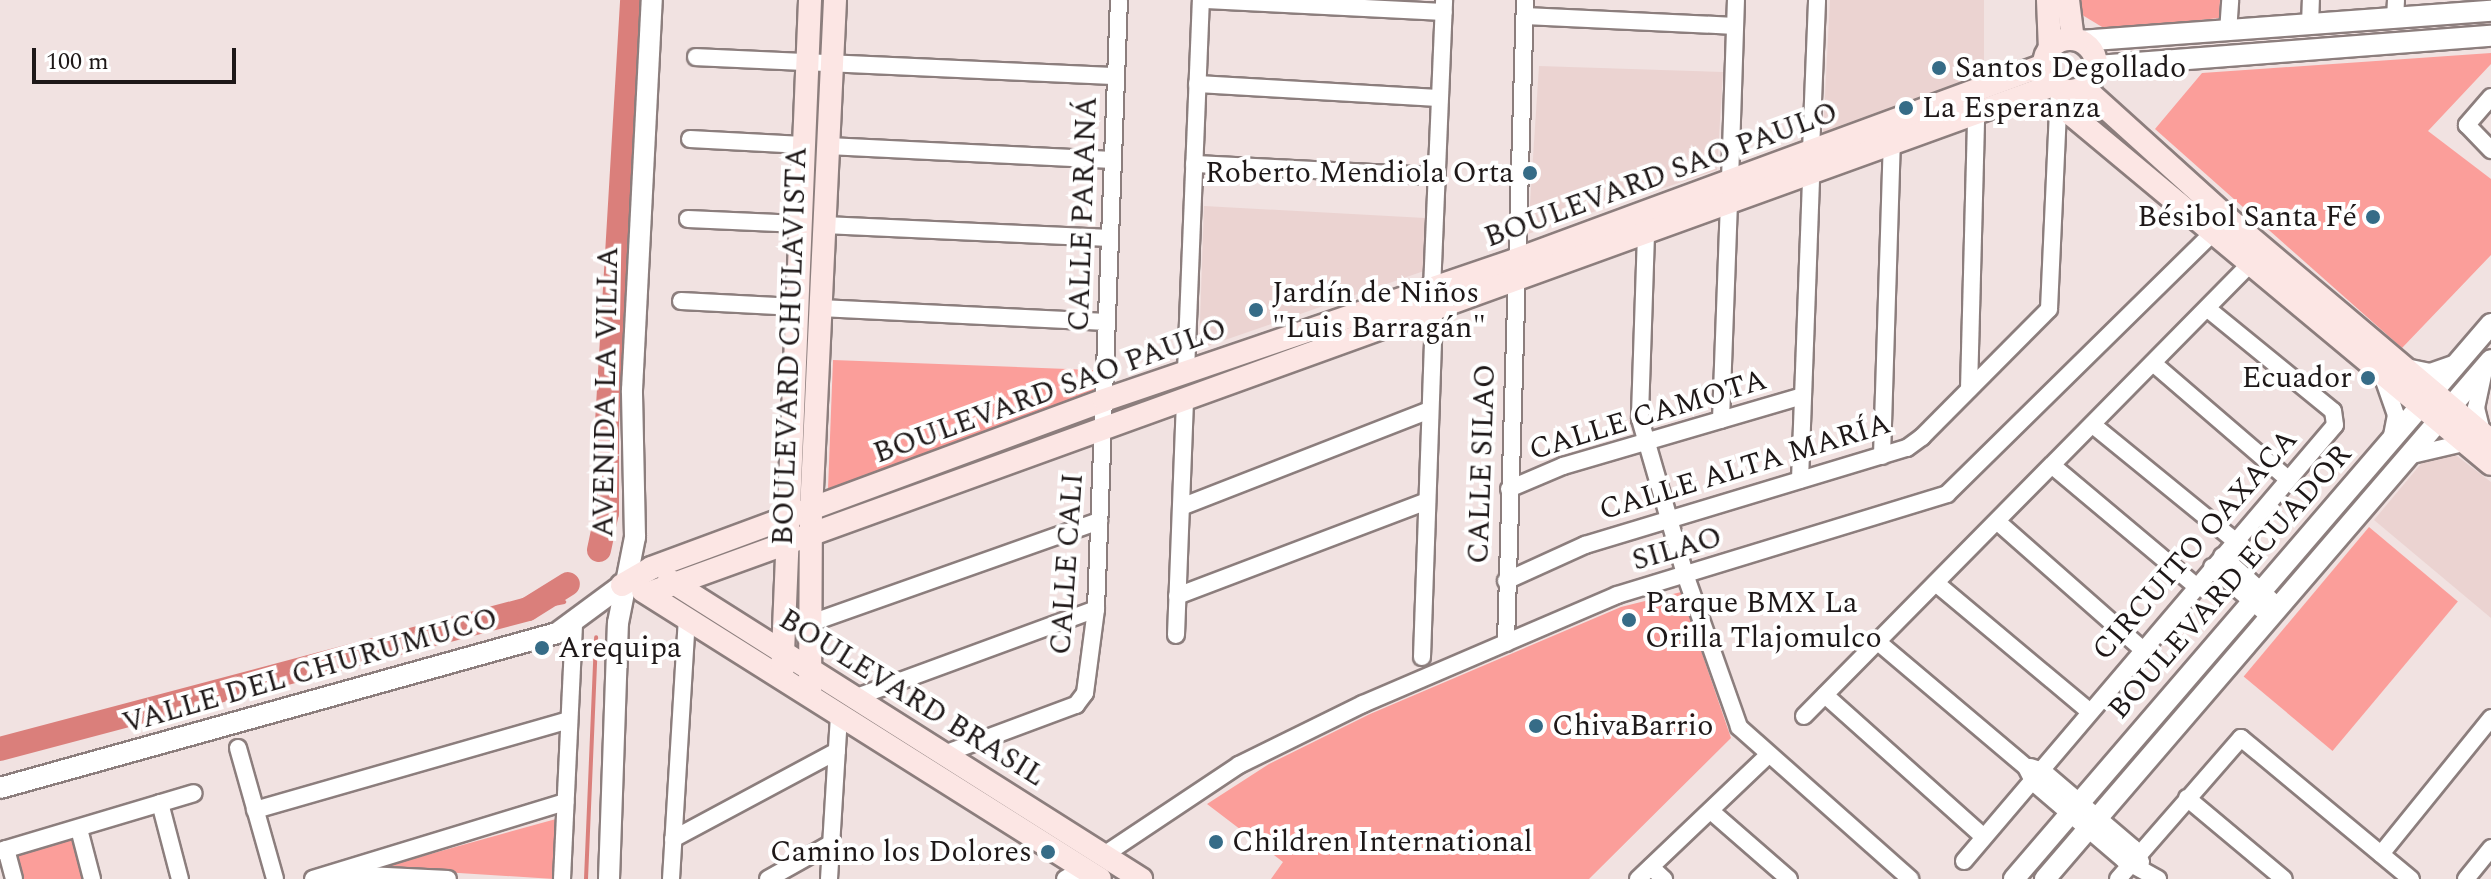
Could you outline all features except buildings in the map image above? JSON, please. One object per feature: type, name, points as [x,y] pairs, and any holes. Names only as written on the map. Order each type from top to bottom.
[{"type":"main road","name":"BOULEVARD CHULAVISTA","points":[[782,677],[810,0]]},
{"type":"main road","name":"BOULEVARD CHULAVISTA","points":[[810,695],[811,511],[835,0]]},
{"type":"main road","points":[[2048,0],[2059,78],[2072,115],[2226,236],[2425,400],[2479,439],[2491,464]]},
{"type":"main road","points":[[2059,78],[2076,40],[2068,0]]},
{"type":"main road","points":[[2059,78],[2097,66],[2092,51],[2076,40]]},
{"type":"main road","name":"BOULEVARD SAO PAULO","points":[[1516,271],[1730,180],[1811,151],[2059,78]]},
{"type":"main road","name":"BOULEVARD SAO PAULO","points":[[649,593],[1185,400],[1433,300],[1516,271],[1646,234],[1976,116],[2059,78]]},
{"type":"main road","points":[[2226,236],[2249,265],[2390,369]]},
{"type":"main road","name":"BOULEVARD SAO PAULO","points":[[622,585],[651,568],[1186,371],[1433,300]]},
{"type":"main road","name":"BOULEVARD BRASIL","points":[[651,568],[811,671],[847,706],[1046,831],[1104,855],[1141,879]]},
{"type":"main road","name":"BOULEVARD BRASIL","points":[[622,585],[649,593],[810,695],[847,706],[944,754],[1046,831],[1083,875]]},
{"type":"street","name":"AVENIDA LA VILLA","points":[[609,879],[622,585],[635,537],[632,390],[652,0]]},
{"type":"street","name":"CALLE PARANÁ","points":[[1103,430],[1119,0]]},
{"type":"street","points":[[1186,371],[1197,84],[1204,0],[1444,6],[1434,176],[1422,657]]},
{"type":"street","points":[[1730,180],[1736,0]]},
{"type":"street","points":[[1811,151],[1817,0]]},
{"type":"street","points":[[2228,32],[2230,0]]},
{"type":"street","points":[[2310,25],[2311,0]]},
{"type":"street","points":[[1525,8],[1735,26]]},
{"type":"street","name":"CALLE SILAO","points":[[1506,643],[1525,8]]},
{"type":"street","points":[[2076,40],[2310,25],[2395,9],[2491,11]]},
{"type":"street","points":[[2097,66],[2491,36]]},
{"type":"street","points":[[696,57],[1116,76]]},
{"type":"street","name":"CALLE ALTA MARÍA","points":[[1506,581],[1585,545],[1882,456],[1922,437],[2049,309],[2059,78]]},
{"type":"street","points":[[1197,84],[1439,98]]},
{"type":"street","points":[[2491,97],[2467,125],[2491,150]]},
{"type":"street","points":[[1969,389],[1976,116]]},
{"type":"street","points":[[690,139],[803,145]]},
{"type":"street","points":[[828,146],[1113,160]]},
{"type":"street","points":[[1882,456],[1892,146]]},
{"type":"street","points":[[1194,164],[1434,176]]},
{"type":"street","points":[[1800,480],[1811,175]]},
{"type":"street","points":[[1721,420],[1729,205]]},
{"type":"street","points":[[688,219],[800,224]]},
{"type":"street","points":[[824,225],[1110,238]]},
{"type":"street","points":[[1646,234],[1638,404],[1686,577],[1739,727],[1767,756],[1910,879]]},
{"type":"street","name":"SILAO","points":[[1104,855],[1239,765],[1617,595],[1686,577],[1947,494],[2226,236]]},
{"type":"street","points":[[1804,716],[1999,523],[2249,265]]},
{"type":"street","points":[[681,301],[796,307]]},
{"type":"street","points":[[820,308],[1107,322]]},
{"type":"street","name":"CIRCUITO OAXACA","points":[[1964,861],[2032,771],[2089,711],[2337,418],[2208,309]]},
{"type":"street","name":"BOULEVARD ECUADOR","points":[[2014,879],[2491,324]]},
{"type":"street","points":[[2407,458],[2432,447],[2479,439],[2476,398],[2489,362]]},
{"type":"street","name":"BOULEVARD ECUADOR","points":[[2045,879],[2489,362]]},
{"type":"street","points":[[2153,363],[2288,479]]},
{"type":"street","points":[[2391,440],[2396,415],[2390,369],[2430,372],[2458,363]]},
{"type":"street","name":"CALLE CAMOTA","points":[[1509,489],[1563,466],[1803,396]]},
{"type":"street","points":[[1176,635],[1185,400]]},
{"type":"street","points":[[1181,507],[1430,410]]},
{"type":"street","points":[[2093,425],[2235,541]]},
{"type":"street","name":"CALLE CALI","points":[[944,754],[1082,701],[1096,609],[1103,430]]},
{"type":"street","points":[[2054,467],[2196,586]]},
{"type":"street","points":[[1177,596],[1427,501]]},
{"type":"street","points":[[811,623],[1099,521]]},
{"type":"street","points":[[1999,523],[2142,649]]},
{"type":"street","points":[[2217,562],[2275,612]]},
{"type":"street","points":[[1937,584],[2089,711]]},
{"type":"street","name":"VALLE DEL CHURUMUCO","points":[[0,788],[557,633],[574,624],[622,585]]},
{"type":"street","points":[[829,879],[837,751],[847,706],[1096,609]]},
{"type":"street","points":[[671,879],[687,616]]},
{"type":"street","points":[[562,879],[574,624]]},
{"type":"street","points":[[1878,642],[2158,879]]},
{"type":"street","points":[[1825,695],[1984,837]]},
{"type":"street","points":[[2381,854],[2491,718]]},
{"type":"street","points":[[255,810],[568,720]]},
{"type":"street","points":[[2118,879],[2138,862],[2187,798],[2241,738],[2411,879]]},
{"type":"street","points":[[238,748],[275,879]]},
{"type":"street","points":[[673,839],[837,751]]},
{"type":"street","points":[[1644,873],[1712,812],[1767,756]]},
{"type":"street","points":[[14,879],[3,850],[194,793]]},
{"type":"street","points":[[2187,798],[2284,879]]},
{"type":"street","points":[[313,879],[565,802]]},
{"type":"street","points":[[160,803],[180,879]]},
{"type":"street","points":[[1712,812],[1789,879]]},
{"type":"street","points":[[79,829],[92,879]]},
{"type":"street","points":[[768,879],[832,843]]},
{"type":"street","points":[[2466,879],[2491,848]]},
{"type":"street","points":[[333,873],[448,879]]},
{"type":"street","points":[[1644,873],[1664,879]]},
{"type":"shaded area","points":[[1830,0],[1984,0],[1984,73],[1823,133]]},
{"type":"shaded area","points":[[2080,0],[2220,0],[2219,18],[2107,30],[2079,13]]},
{"type":"shaded area","name":"Bésibol Santa Fé","points":[[2491,53],[2491,64],[2428,131],[2491,179],[2491,255],[2402,348],[2155,129],[2202,73]]},
{"type":"shaded area","points":[[1539,66],[1723,72],[1717,170],[1528,234]]},
{"type":"shaded area","name":"Jardín de Niños \"Luis Barragán\"","points":[[1204,206],[1425,218],[1424,271],[1199,349]]},
{"type":"shaded area","points":[[833,360],[1093,370],[1094,393],[828,489]]},
{"type":"shaded area","points":[[2440,451],[2457,456],[2491,482],[2491,618],[2374,520],[2425,459]]},
{"type":"shaded area","points":[[2369,527],[2458,602],[2333,751],[2244,676]]},
{"type":"shaded area","name":"ChivaBarrio","points":[[1681,592],[1731,738],[1589,879],[1271,879],[1283,862],[1207,804],[1269,764],[1370,714],[1621,607]]},
{"type":"shaded area","points":[[556,819],[554,879],[380,868]]},
{"type":"shaded area","points":[[75,839],[86,879],[19,879],[12,855]]},
{"type":"waterway","points":[[599,550],[607,513],[607,423],[632,0]]},
{"type":"waterway","points":[[2322,39],[2491,26]]},
{"type":"waterway","points":[[0,749],[528,609],[568,584]]},
{"type":"waterway","points":[[528,609],[564,602]]},
{"type":"waterway","points":[[695,611],[773,660]]},
{"type":"waterway","points":[[586,879],[596,637]]},
{"type":"waterway","points":[[819,689],[961,778]]},
{"type":"waterway","points":[[1105,869],[1120,879]]},
{"type":"place","name":"Santos Degollado","points":[[1939,68]]},
{"type":"place","name":"La Esperanza","points":[[1906,108]]},
{"type":"place","name":"Roberto Mendiola Orta","points":[[1530,173]]},
{"type":"place","name":"Bésibol Santa Fé","points":[[2373,217]]},
{"type":"place","name":"Jardín de Niños \"Luis Barragán\"","points":[[1256,310]]},
{"type":"place","name":"Ecuador","points":[[2368,378]]},
{"type":"place","name":"Parque BMX La Orilla Tlajomulco","points":[[1629,620]]},
{"type":"place","name":"Arequipa","points":[[542,648]]},
{"type":"place","name":"ChivaBarrio","points":[[1536,726]]},
{"type":"place","name":"Children International","points":[[1216,842]]},
{"type":"place","name":"Camino los Dolores","points":[[1048,852]]}]
